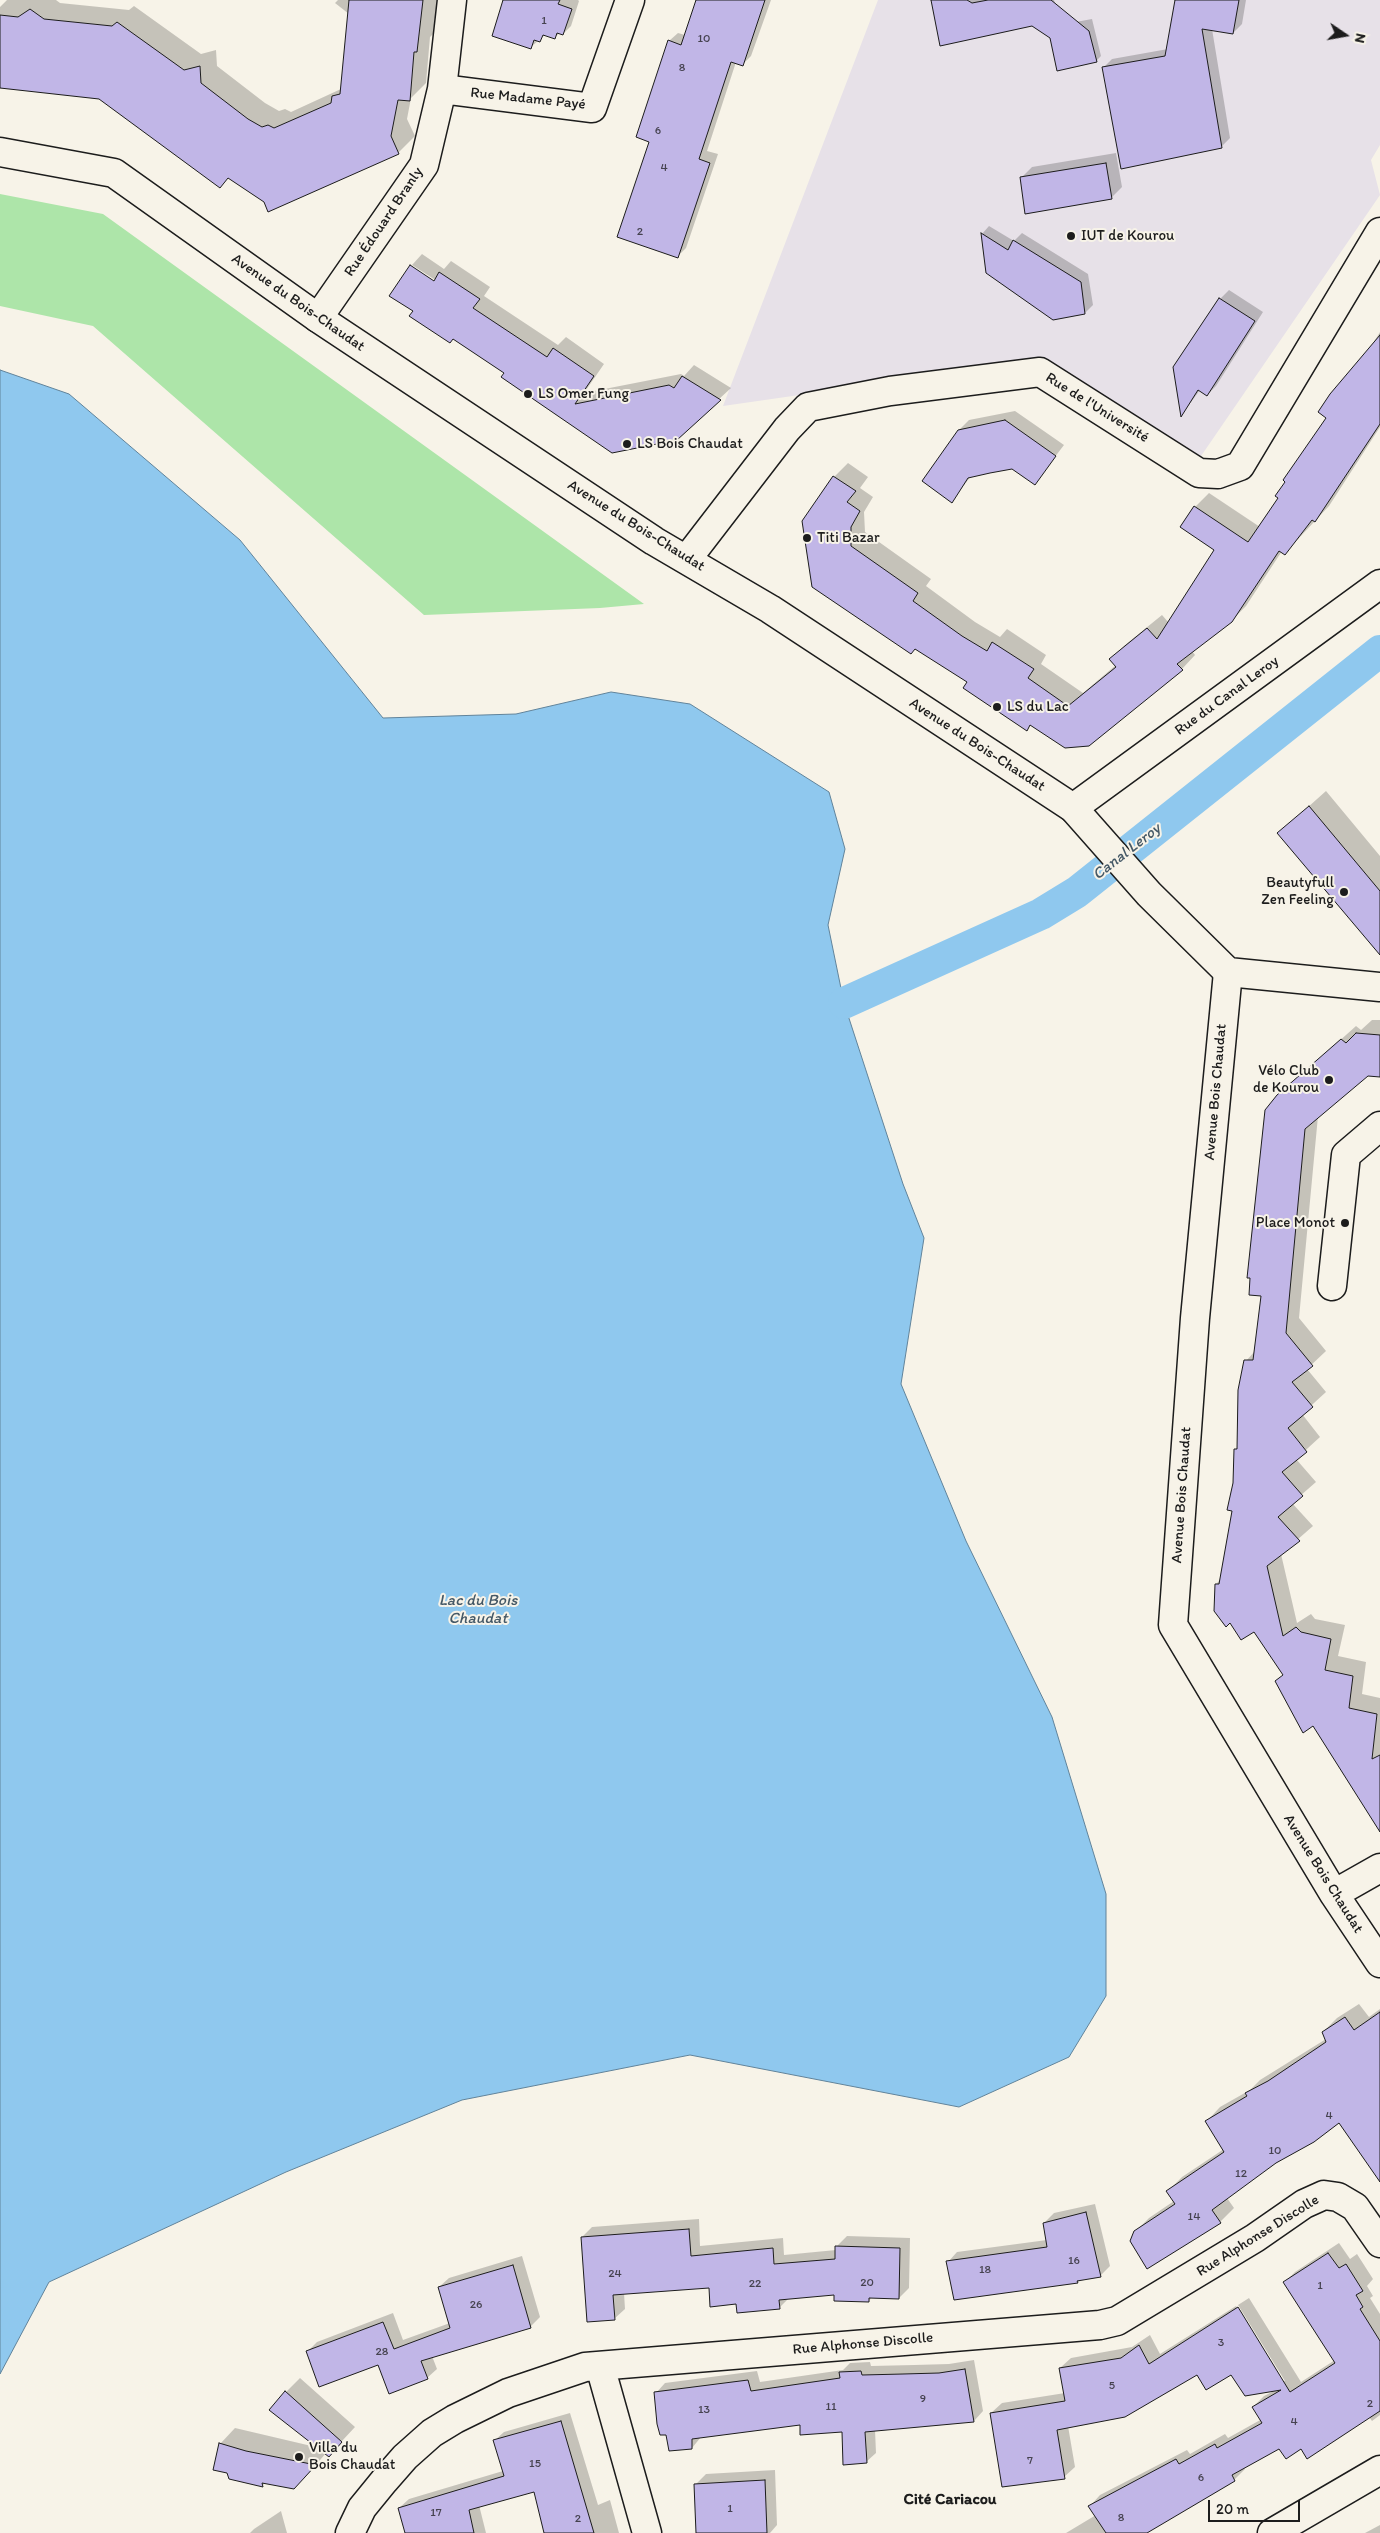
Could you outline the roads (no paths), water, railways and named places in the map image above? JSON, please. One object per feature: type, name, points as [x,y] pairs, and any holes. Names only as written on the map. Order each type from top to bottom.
[{"type":"street","name":"Rue Édouard Branly","points":[[318,318],[424,165],[442,89],[452,0]]},
{"type":"street","name":"Rue Madame Payé","points":[[442,89],[592,108],[630,0]]},
{"type":"street","name":"Avenue du Bois-Chaudat","points":[[0,152],[114,173],[318,318],[646,535],[770,609],[1074,808],[1149,894],[1228,972]]},
{"type":"street","name":"Rue de l'Université","points":[[687,559],[786,429],[808,407],[890,391],[1040,372],[1199,473],[1218,474],[1240,466],[1380,232]]},
{"type":"street","name":"Rue du Canal Leroy","points":[[1074,808],[1380,584]]},
{"type":"street","points":[[1228,972],[1380,987]]},
{"type":"street","name":"Avenue Bois Chaudat","points":[[1228,972],[1195,1318],[1174,1625],[1334,1894],[1380,1963]]},
{"type":"street","points":[[1332,1286],[1346,1154],[1380,1126]]},
{"type":"street","points":[[1334,1894],[1380,1868]]},
{"type":"street","name":"Rue Alphonse Discolle","points":[[350,2533],[362,2508],[384,2481],[405,2457],[432,2433],[455,2419],[508,2393],[585,2367],[1100,2325],[1117,2321],[1255,2238],[1304,2204],[1324,2195],[1338,2197],[1355,2207],[1380,2243]]},
{"type":"street","points":[[600,2366],[647,2533]]},
{"type":"street","points":[[1272,2533],[1380,2470]]},
{"type":"water","name":"Lac du Bois Chaudat","points":[[0,370],[69,394],[240,540],[383,718],[516,714],[611,692],[690,704],[829,792],[845,849],[828,925],[844,1003],[903,1184],[924,1238],[901,1384],[966,1541],[1052,1717],[1106,1894],[1106,1996],[1069,2057],[959,2107],[690,2055],[462,2100],[286,2172],[49,2282],[0,2374]]},
{"type":"waterway","name":"Canal Leroy","points":[[844,1003],[1041,914],[1077,892],[1380,651]]},
{"type":"place","name":"IUT de Kourou","points":[[1071,236]]},
{"type":"place","name":"LS Omer Fung","points":[[528,394]]},
{"type":"place","name":"LS Bois Chaudat","points":[[627,444]]},
{"type":"place","name":"Titi Bazar","points":[[807,538]]},
{"type":"place","name":"LS du Lac","points":[[997,707]]},
{"type":"place","name":"Beautyfull Zen Feeling","points":[[1344,892]]},
{"type":"place","name":"Vélo Club de Kourou","points":[[1329,1080]]},
{"type":"place","name":"Place Monot","points":[[1345,1223]]},
{"type":"place","name":"Villa du Bois Chaudat","points":[[299,2457]]},
{"type":"district","name":"Cité Cariacou","points":[[950,2500]]}]
